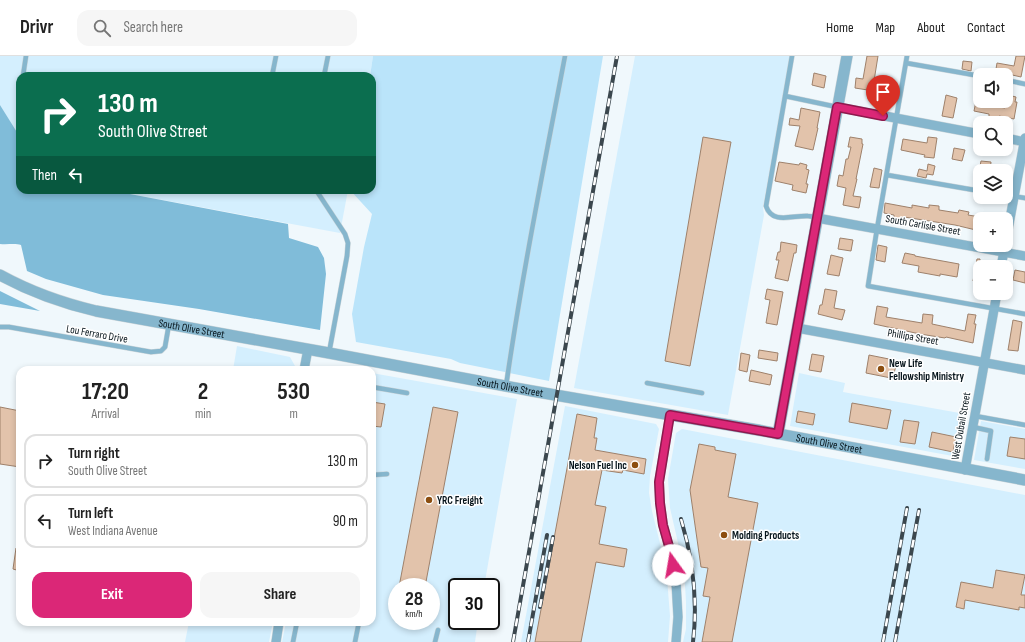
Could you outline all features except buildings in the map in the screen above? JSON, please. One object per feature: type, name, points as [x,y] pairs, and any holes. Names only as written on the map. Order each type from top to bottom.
[{"type":"street","points":[[778,434],[847,56]]},
{"type":"street","points":[[837,107],[973,133]]},
{"type":"street","points":[[1013,139],[1025,140],[1013,185]]},
{"type":"street","name":"South Carlisle Street","points":[[817,218],[973,244]]},
{"type":"street","name":"South Carlisle Street","points":[[1013,252],[1025,256]]},
{"type":"street","name":"South Olive Street","points":[[0,275],[44,296],[96,311],[1025,480]]},
{"type":"street","name":"West Dubail Street","points":[[965,470],[996,300]]},
{"type":"street","name":"Phillipa Street","points":[[798,328],[1025,370]]},
{"type":"street","points":[[305,366],[308,349]]},
{"type":"street","points":[[670,415],[659,482],[663,525],[670,550],[676,582],[678,617],[676,642]]},
{"type":"street","points":[[276,642],[278,626]]},
{"type":"lane","points":[[24,72],[26,56]]},
{"type":"lane","points":[[273,72],[276,56]]},
{"type":"lane","points":[[325,72],[328,56]]},
{"type":"lane","points":[[506,386],[522,287],[565,56]]},
{"type":"lane","points":[[792,56],[766,206],[771,215],[775,216],[786,218],[809,216],[817,218]]},
{"type":"lane","points":[[907,56],[868,286],[1025,314]]},
{"type":"lane","points":[[906,63],[973,75]]},
{"type":"lane","points":[[1013,81],[1025,84]]},
{"type":"lane","points":[[785,96],[837,107]]},
{"type":"lane","points":[[887,175],[973,190]]},
{"type":"lane","points":[[319,194],[345,234],[348,243],[347,256],[329,353]]},
{"type":"lane","points":[[1013,196],[1025,198]]},
{"type":"lane","name":"Lou Ferraro Drive","points":[[0,327],[9,327],[152,352],[161,351],[165,347],[169,324]]},
{"type":"lane","points":[[647,383],[702,393]]},
{"type":"lane","points":[[376,388],[407,393]]},
{"type":"lane","points":[[975,416],[1025,425]]},
{"type":"lane","points":[[973,427],[991,431],[987,459]]},
{"type":"lane","points":[[376,475],[387,474]]},
{"type":"lane","points":[[293,642],[296,626]]},
{"type":"lane","points":[[355,642],[357,626]]},
{"type":"lane","points":[[435,642],[438,630]]},
{"type":"shaded area","points":[[0,56],[373,56],[371,72],[16,72],[16,131],[0,105]]},
{"type":"shaded area","points":[[373,56],[603,56],[549,381],[460,363],[451,359],[356,342],[352,314],[364,247],[372,214],[354,194],[376,194],[376,72],[371,72]]},
{"type":"shaded area","points":[[635,56],[790,56],[763,207],[764,215],[728,415],[574,388]]},
{"type":"shaded area","points":[[0,105],[16,131],[16,194],[130,194],[288,224],[289,238],[318,247],[324,258],[326,274],[320,330],[199,309],[103,295],[46,279],[27,271],[21,245],[0,244]]},
{"type":"shaded area","points":[[130,194],[347,194],[340,233]]},
{"type":"shaded area","points":[[0,291],[40,311],[0,304]]},
{"type":"shaded area","points":[[237,346],[290,357],[295,366],[234,366]]},
{"type":"shaded area","points":[[799,373],[845,383],[843,392],[965,414],[958,457],[790,426]]},
{"type":"shaded area","points":[[376,374],[517,399],[486,578],[448,578],[448,630],[477,630],[475,642],[282,642],[285,626],[376,626]]},
{"type":"shaded area","points":[[565,406],[656,424],[659,429],[650,476],[649,493],[667,578],[670,616],[668,642],[521,642]]},
{"type":"shaded area","points":[[981,421],[1025,429],[1025,469],[974,460]]},
{"type":"shaded area","points":[[682,429],[1025,495],[1025,642],[683,642],[686,629],[684,569],[670,508],[668,479],[676,433]]},
{"type":"shaded area","points":[[188,626],[272,626],[269,642],[185,642]]},
{"type":"railway","points":[[513,642],[617,56]]},
{"type":"railway","points":[[883,642],[907,508]]},
{"type":"railway","points":[[895,642],[919,510]]},
{"type":"railway","points":[[681,519],[689,549],[695,595],[693,642]]},
{"type":"railway","points":[[528,642],[547,535]]},
{"type":"railway","points":[[540,607],[553,537]]},
{"type":"place","name":"New Life Fellowship Ministry","points":[[881,369]]},
{"type":"place","name":"Nelson Fuel Inc","points":[[635,465]]},
{"type":"place","name":"YRC Freight","points":[[429,500]]},
{"type":"place","name":"Molding Products","points":[[724,535]]},
{"type":"route","points":[[673,565],[663,525],[659,482],[670,415],[778,434],[837,107],[883,116]]}]
